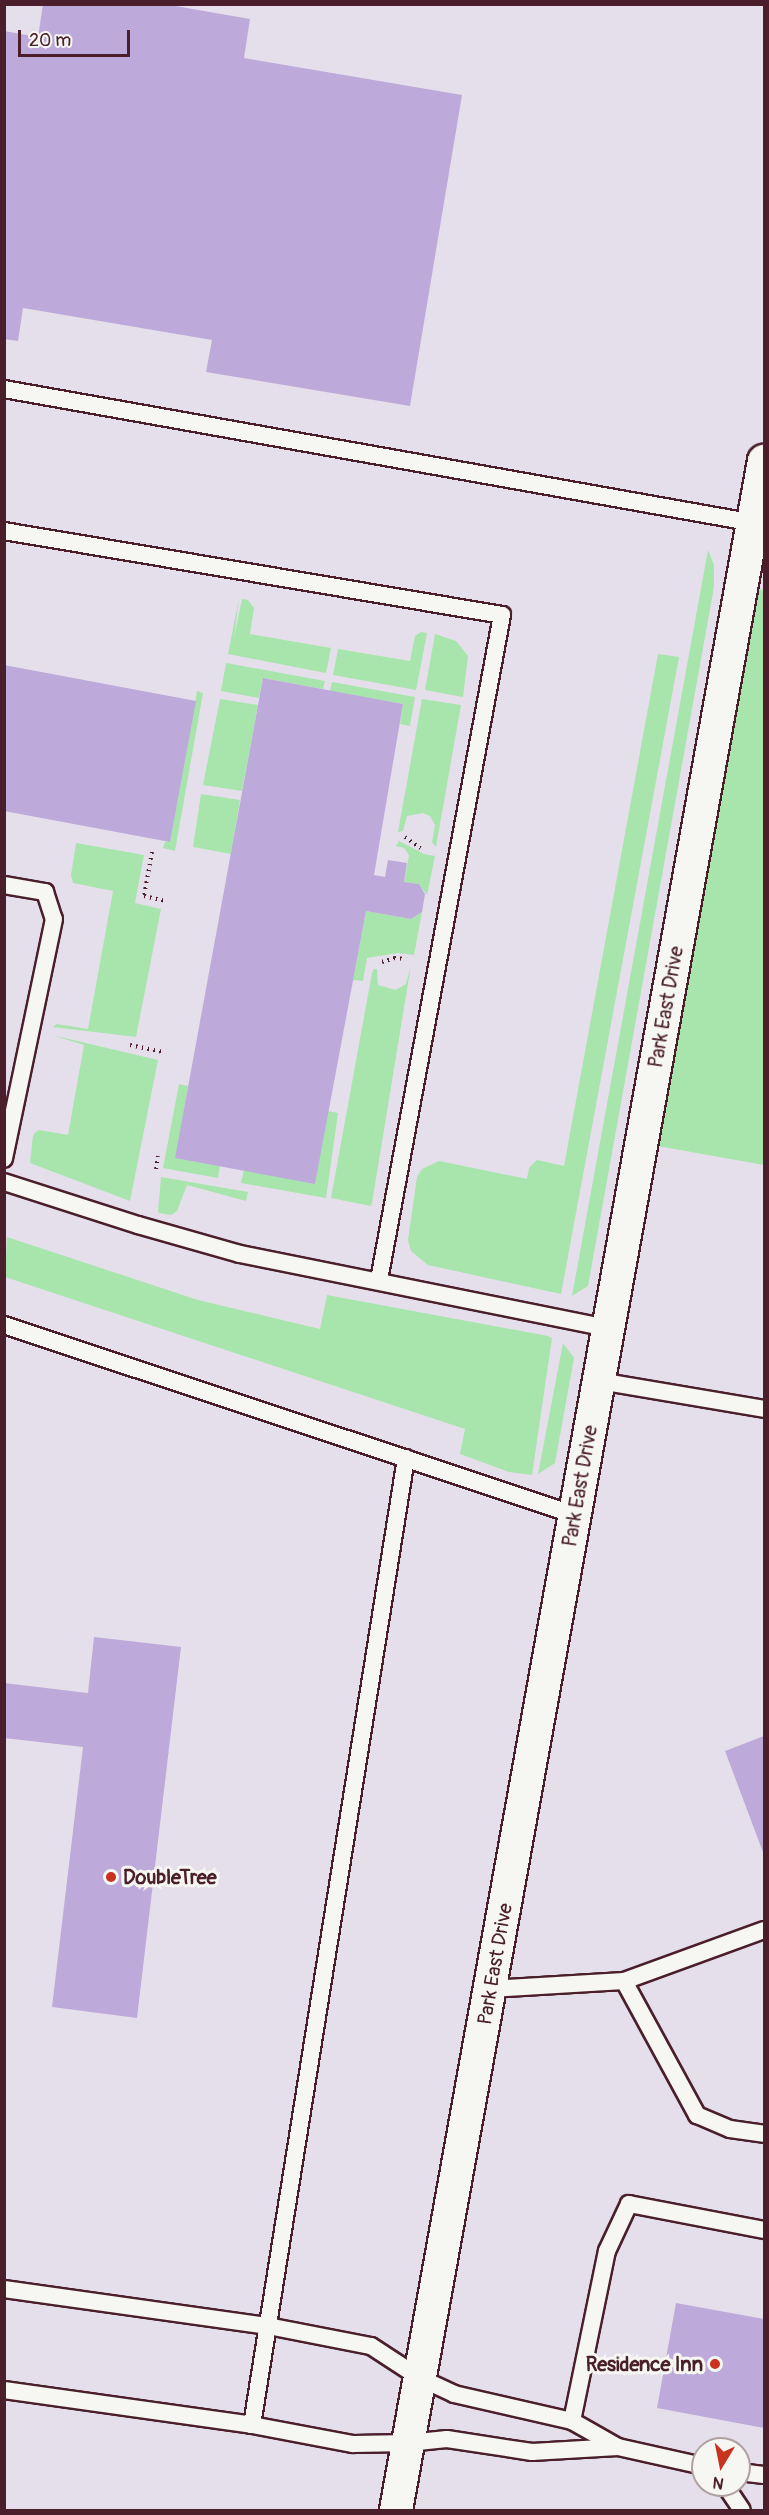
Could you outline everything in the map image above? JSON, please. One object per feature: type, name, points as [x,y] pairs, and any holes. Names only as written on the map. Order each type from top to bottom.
[{"type":"street","name":"Park East Drive","points":[[396,2511],[608,1328],[758,524],[765,461]]},
{"type":"lane","points":[[4,389],[758,524]]},
{"type":"lane","points":[[4,531],[502,615],[379,1280]]},
{"type":"lane","points":[[4,885],[45,892],[54,919],[4,1160]]},
{"type":"lane","points":[[4,1182],[138,1226],[240,1254],[379,1280],[608,1328]]},
{"type":"lane","points":[[4,1325],[575,1515]]},
{"type":"lane","points":[[599,1381],[765,1409]]},
{"type":"lane","points":[[252,2425],[405,1458]]},
{"type":"lane","points":[[490,1989],[624,1981],[765,1930]]},
{"type":"lane","points":[[624,1981],[697,2115],[730,2129],[765,2134]]},
{"type":"lane","points":[[572,2421],[607,2251],[629,2204],[765,2230]]},
{"type":"lane","points":[[4,2289],[268,2326],[371,2346],[420,2378],[454,2394],[572,2421],[618,2447]]},
{"type":"lane","points":[[4,2390],[252,2425],[353,2444],[408,2443],[447,2439],[532,2452],[618,2447],[691,2463]]},
{"type":"lane","points":[[732,2497],[742,2511]]},
{"type":"path","points":[[405,837],[420,848]]},
{"type":"path","points":[[152,852],[144,896],[166,901]]},
{"type":"path","points":[[382,962],[394,958],[406,958]]},
{"type":"path","points":[[130,1045],[164,1052]]},
{"type":"path","points":[[156,1170],[158,1156]]},
{"type":"shaded area","points":[[5,5],[764,5],[764,2510],[5,2510]]},
{"type":"green space","points":[[708,550],[714,565],[714,587],[588,1286],[572,1296]]},
{"type":"green space","points":[[741,586],[764,590],[764,1165],[641,1143]]},
{"type":"green space","points":[[239,599],[234,638],[242,599],[248,600],[254,608],[250,634],[331,648],[326,673],[228,654]]},
{"type":"green space","points":[[421,632],[427,633],[416,690],[333,675],[338,649],[410,661],[415,636]]},
{"type":"green space","points":[[435,634],[456,641],[468,656],[463,697],[425,690]]},
{"type":"green space","points":[[658,654],[679,657],[561,1294],[428,1265],[411,1251],[408,1240],[417,1177],[422,1169],[439,1161],[527,1179],[529,1168],[537,1160],[564,1166]]},
{"type":"green space","points":[[226,663],[325,681],[323,689],[263,678],[259,698],[221,691]]},
{"type":"green space","points":[[332,682],[415,697],[410,726],[400,724],[403,704],[330,691]]},
{"type":"green space","points":[[197,691],[203,693],[175,851],[163,848],[165,842],[170,841]]},
{"type":"green space","points":[[220,699],[258,705],[242,791],[203,785]]},
{"type":"green space","points":[[422,699],[461,705],[436,847],[432,842],[435,825],[430,816],[423,813],[407,816],[403,831],[398,832]]},
{"type":"green space","points":[[201,794],[240,800],[231,854],[193,847]]},
{"type":"green space","points":[[399,841],[424,854],[435,856],[427,895],[419,884],[404,882],[409,855],[404,848],[396,846]]},
{"type":"green space","points":[[76,843],[144,855],[135,903],[161,909],[136,1037],[53,1027],[57,1024],[88,1029],[113,891],[73,883],[71,875]]},
{"type":"green space","points":[[366,911],[411,919],[422,912],[414,955],[398,953],[367,958],[363,981],[353,980]]},
{"type":"green space","points":[[411,965],[371,1206],[331,1198],[372,973],[374,969],[377,969],[378,985],[396,990],[406,984]]},
{"type":"green space","points":[[52,1035],[158,1060],[130,1201],[30,1163],[33,1135],[36,1132],[39,1130],[68,1135],[84,1045]]},
{"type":"green space","points":[[179,1084],[188,1086],[176,1158],[220,1166],[218,1178],[163,1168]]},
{"type":"green space","points":[[328,1111],[338,1113],[326,1198],[241,1183],[244,1170]]},
{"type":"green space","points":[[161,1177],[248,1192],[246,1201],[187,1185],[177,1211],[171,1215],[160,1213],[158,1212]]},
{"type":"green space","points":[[7,1237],[198,1300],[320,1329],[327,1295],[548,1336],[552,1338],[532,1475],[509,1472],[460,1454],[465,1429],[5,1277]]},
{"type":"green space","points":[[563,1343],[574,1358],[555,1463],[538,1474]]},
{"type":"building","points":[[43,4],[164,4],[250,19],[244,58],[462,95],[410,406],[206,372],[212,340],[23,308],[18,341],[4,339],[4,31],[38,37]]},
{"type":"building","points":[[4,665],[196,701],[170,842],[4,811]]},
{"type":"building","points":[[263,678],[403,704],[374,875],[385,877],[388,860],[407,863],[404,882],[419,884],[425,894],[422,912],[411,919],[366,911],[315,1184],[175,1158]]},
{"type":"building","name":"DoubleTree","points":[[94,1637],[181,1647],[137,2018],[52,2007],[83,1747],[4,1738],[4,1683],[88,1693]]},
{"type":"building","points":[[764,1736],[764,1855],[725,1751]]},
{"type":"building","name":"Residence Inn","points":[[676,2303],[764,2319],[764,2428],[657,2408]]},
{"type":"place","name":"DoubleTree","points":[[111,1877]]},
{"type":"place","name":"Residence Inn","points":[[715,2364]]}]
